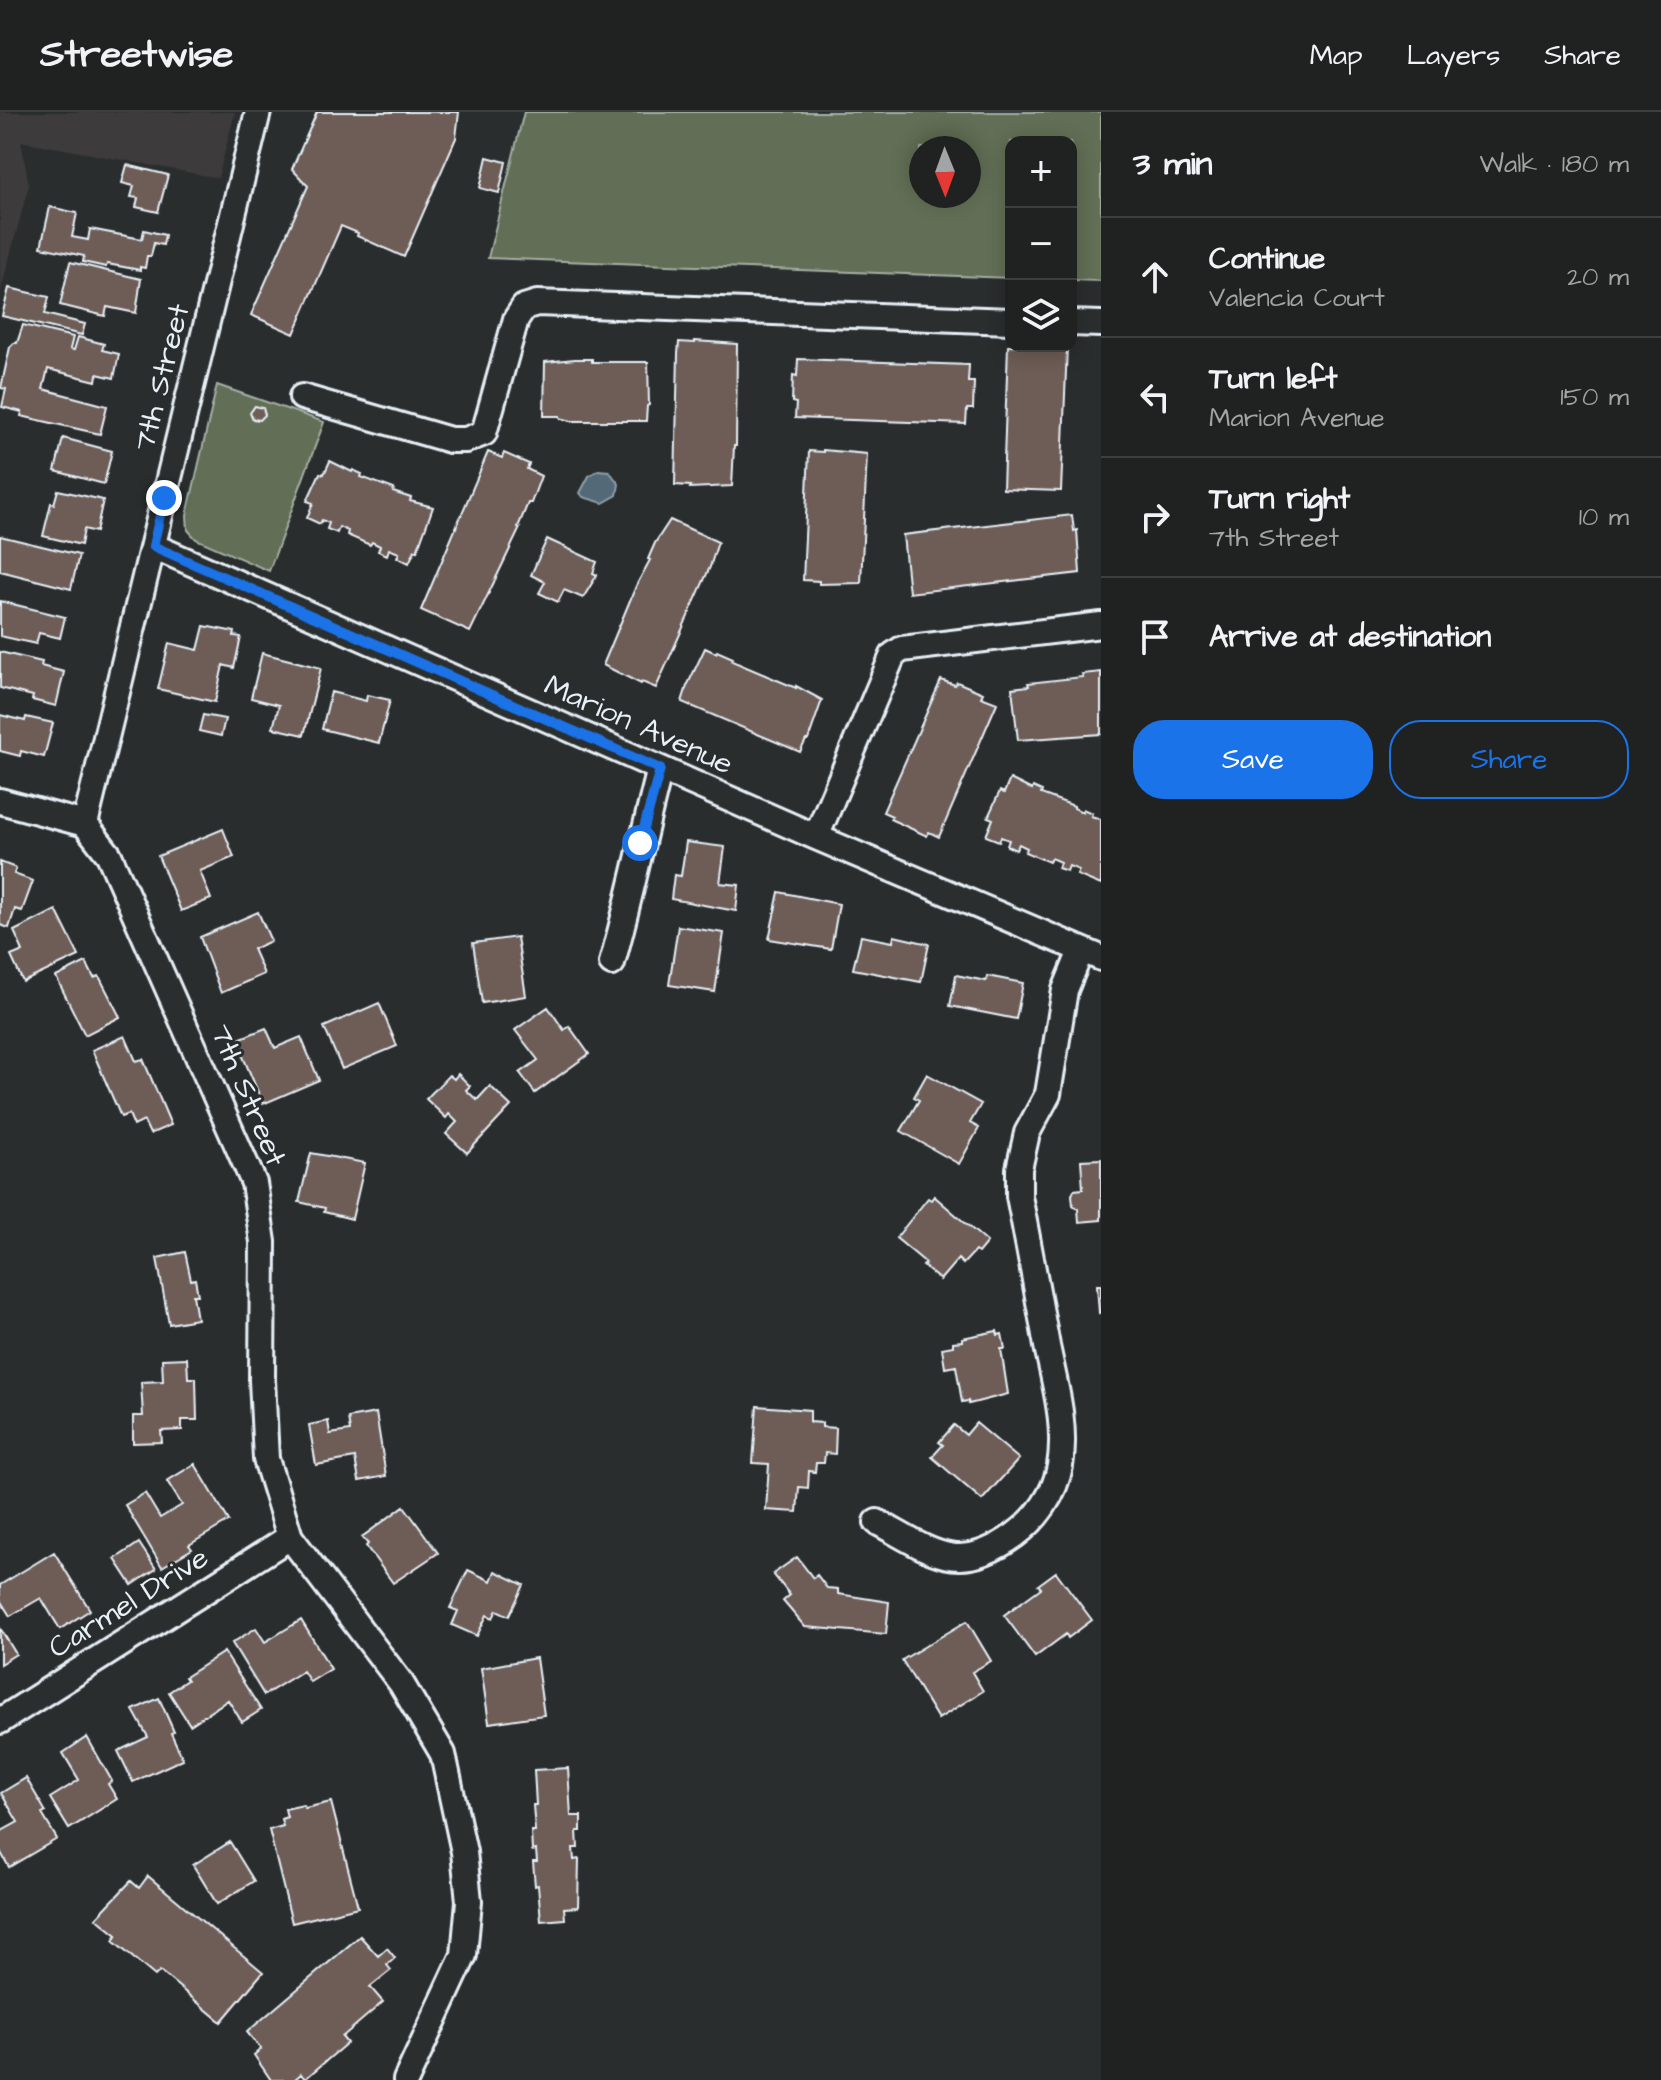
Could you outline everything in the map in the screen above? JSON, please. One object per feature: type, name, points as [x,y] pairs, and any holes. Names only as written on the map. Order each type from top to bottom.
[{"type":"street","name":"7th Street","points":[[258,112],[85,824],[109,855],[254,1183],[263,1242],[262,1380],[266,1459],[290,1537],[401,1683],[443,1754],[464,1852],[469,1901],[464,1955],[406,2080]]},
{"type":"street","points":[[302,397],[450,440],[466,440],[484,433],[516,319],[524,307],[537,303],[1005,321]]},
{"type":"street","points":[[1077,323],[1101,324]]},
{"type":"street","name":"Marion Avenue","points":[[153,546],[1091,955]]},
{"type":"street","points":[[816,837],[893,655],[902,649],[1101,625]]},
{"type":"street","points":[[612,963],[660,769]]},
{"type":"street","points":[[0,801],[85,824]]},
{"type":"street","points":[[877,1522],[938,1554],[968,1559],[998,1547],[1025,1528],[1047,1503],[1060,1467],[1062,1423],[1019,1196],[1019,1169],[1027,1133],[1048,1094],[1065,990],[1091,955]]},
{"type":"street","name":"Carmel Drive","points":[[0,1721],[290,1537]]},
{"type":"shaded area","points":[[0,112],[235,112],[218,178],[21,141],[29,185],[0,293]]},
{"type":"green space","points":[[524,112],[1101,112],[1101,281],[1077,280],[1077,136],[1005,136],[1005,278],[488,258]]},
{"type":"green space","points":[[217,385],[324,422],[269,571],[196,539],[188,530],[187,515]]},
{"type":"water","points":[[598,470],[609,471],[619,484],[617,495],[603,503],[583,497],[580,493],[589,476]]},
{"type":"building","points":[[317,112],[459,112],[456,138],[404,257],[341,226],[294,334],[251,315],[308,186],[292,169]]},
{"type":"building","points":[[487,157],[506,162],[499,193],[480,188]]},
{"type":"building","points":[[127,165],[168,175],[158,212],[136,207],[138,198],[131,197],[134,186],[122,183]]},
{"type":"building","points":[[50,207],[77,213],[72,237],[88,240],[90,229],[142,239],[144,230],[165,235],[163,245],[154,243],[145,268],[140,267],[140,270],[83,262],[84,256],[41,247]]},
{"type":"building","points":[[70,262],[141,279],[136,313],[107,307],[105,316],[60,305]]},
{"type":"building","points":[[9,288],[49,297],[45,314],[85,324],[82,335],[2,316]]},
{"type":"building","points":[[23,325],[73,337],[70,349],[74,350],[78,337],[104,344],[102,350],[119,354],[114,378],[97,374],[96,381],[48,369],[43,389],[107,406],[100,434],[21,416],[22,412],[2,407],[6,389],[1,388],[10,347],[17,343]]},
{"type":"building","points":[[679,342],[737,344],[736,446],[732,486],[690,488],[675,485]]},
{"type":"building","points":[[1008,352],[1067,352],[1061,491],[1003,489]]},
{"type":"building","points":[[575,359],[648,362],[649,405],[646,421],[572,421],[560,416],[544,416],[545,362]]},
{"type":"building","points":[[798,359],[969,365],[968,382],[974,382],[973,409],[967,409],[966,424],[795,418],[793,375],[797,376]]},
{"type":"building","points":[[255,406],[263,408],[265,415],[260,420],[253,419],[250,413]]},
{"type":"building","points":[[63,438],[112,451],[104,484],[55,471]]},
{"type":"building","points":[[809,451],[867,454],[861,583],[819,584],[819,581],[803,580]]},
{"type":"building","points":[[488,452],[502,458],[504,453],[529,464],[527,469],[541,476],[520,528],[470,632],[421,610]]},
{"type":"building","points":[[330,461],[394,489],[393,492],[411,498],[410,501],[433,507],[417,551],[409,563],[397,557],[399,553],[389,549],[387,555],[378,551],[380,546],[372,542],[370,545],[347,535],[348,531],[339,527],[337,533],[327,529],[329,523],[322,520],[320,524],[307,518],[313,503],[307,501],[320,473],[324,474]]},
{"type":"building","points":[[58,490],[103,500],[96,532],[84,529],[81,545],[43,536],[51,503],[54,504]]},
{"type":"building","points":[[1072,515],[1074,531],[1077,530],[1080,573],[909,593],[903,535]]},
{"type":"building","points":[[670,520],[718,542],[710,567],[656,688],[603,665],[655,543]]},
{"type":"building","points":[[0,536],[79,555],[71,589],[0,571]]},
{"type":"building","points":[[547,539],[597,562],[593,573],[597,575],[583,598],[564,590],[558,602],[539,593],[545,582],[531,575]]},
{"type":"building","points":[[0,601],[65,617],[60,638],[39,633],[36,644],[0,636]]},
{"type":"building","points":[[204,626],[235,632],[234,636],[241,637],[234,668],[223,665],[215,702],[158,689],[169,643],[198,650]]},
{"type":"building","points":[[705,648],[822,700],[808,740],[800,752],[682,702]]},
{"type":"building","points":[[0,652],[42,662],[41,666],[64,672],[56,706],[32,700],[33,696],[0,688]]},
{"type":"building","points":[[262,653],[321,668],[304,735],[273,728],[279,705],[251,698]]},
{"type":"building","points":[[1101,672],[1101,734],[1018,740],[1012,688]]},
{"type":"building","points":[[941,680],[955,685],[957,682],[997,703],[939,837],[929,832],[927,836],[890,819],[892,816],[883,812]]},
{"type":"building","points":[[331,692],[366,701],[367,695],[390,700],[379,743],[322,729]]},
{"type":"building","points":[[0,715],[53,723],[44,757],[21,751],[20,756],[0,751]]},
{"type":"building","points":[[203,715],[225,719],[221,736],[199,731]]},
{"type":"building","points":[[1010,779],[1101,819],[1101,885],[1077,875],[1079,870],[1069,866],[1067,871],[1058,868],[1060,862],[1051,858],[1049,862],[1025,852],[1027,848],[1019,844],[1016,850],[1007,846],[1009,840],[1001,837],[999,841],[986,836],[993,819],[988,817],[1000,791],[1004,793]]},
{"type":"building","points":[[223,829],[234,857],[200,871],[211,899],[181,911],[158,856]]},
{"type":"building","points":[[686,842],[725,847],[720,883],[739,885],[736,911],[671,899],[674,875],[681,876]]},
{"type":"building","points":[[0,862],[16,868],[14,874],[33,881],[22,911],[15,909],[9,928],[0,925]]},
{"type":"building","points":[[779,892],[839,904],[831,949],[769,939]]},
{"type":"building","points":[[56,910],[79,956],[23,982],[11,956],[23,951],[14,931]]},
{"type":"building","points":[[258,912],[271,941],[253,949],[264,974],[221,993],[200,937]]},
{"type":"building","points":[[678,926],[724,933],[715,992],[669,985]]},
{"type":"building","points":[[861,936],[893,942],[894,936],[929,944],[921,982],[853,969]]},
{"type":"building","points":[[517,937],[526,996],[482,1003],[473,943]]},
{"type":"building","points":[[86,962],[94,978],[99,976],[120,1017],[85,1035],[56,977]]},
{"type":"building","points":[[956,975],[986,981],[987,976],[1023,983],[1016,1019],[950,1006]]},
{"type":"building","points":[[379,1003],[397,1046],[342,1069],[324,1027]]},
{"type":"building","points":[[548,1007],[564,1030],[569,1026],[589,1054],[535,1093],[520,1073],[538,1060],[515,1030]]},
{"type":"building","points":[[266,1028],[275,1048],[301,1037],[319,1080],[263,1104],[236,1040]]},
{"type":"building","points":[[125,1036],[136,1061],[143,1059],[171,1125],[150,1134],[144,1121],[134,1126],[129,1114],[121,1117],[92,1050]]},
{"type":"building","points":[[458,1074],[470,1086],[466,1090],[477,1100],[490,1086],[511,1106],[467,1153],[446,1134],[457,1122],[449,1114],[446,1118],[426,1099],[449,1075],[454,1079]]},
{"type":"building","points":[[927,1074],[981,1104],[970,1123],[979,1128],[959,1164],[901,1131],[919,1100],[914,1097]]},
{"type":"building","points":[[311,1153],[365,1163],[352,1219],[299,1202]]},
{"type":"building","points":[[1101,1159],[1101,1220],[1079,1222],[1072,1195],[1074,1190],[1083,1189],[1081,1160]]},
{"type":"building","points":[[934,1196],[987,1242],[963,1264],[958,1259],[940,1280],[923,1266],[926,1263],[896,1238],[928,1198],[931,1200]]},
{"type":"building","points":[[185,1252],[198,1295],[193,1295],[197,1319],[169,1324],[157,1258]]},
{"type":"building","points":[[1097,1285],[1101,1285],[1099,1313]]},
{"type":"building","points":[[997,1331],[998,1335],[1002,1334],[1005,1349],[1001,1349],[1008,1394],[969,1404],[968,1401],[962,1402],[956,1366],[945,1368],[942,1348],[953,1346],[953,1342],[962,1341],[962,1338]]},
{"type":"building","points":[[187,1358],[188,1378],[196,1378],[197,1420],[182,1420],[182,1430],[161,1431],[162,1442],[133,1443],[133,1416],[143,1416],[141,1382],[163,1381],[162,1359]]},
{"type":"building","points":[[757,1406],[810,1410],[810,1422],[836,1428],[835,1454],[825,1453],[824,1463],[816,1463],[815,1472],[809,1471],[808,1488],[799,1487],[797,1512],[766,1510],[769,1464],[753,1463]]},
{"type":"building","points":[[376,1413],[386,1476],[359,1481],[355,1458],[316,1465],[309,1425],[328,1421],[330,1434],[350,1431],[348,1418]]},
{"type":"building","points":[[976,1423],[1019,1459],[982,1500],[932,1457],[943,1445],[939,1442],[954,1425],[966,1435]]},
{"type":"building","points":[[195,1464],[229,1521],[189,1545],[192,1549],[162,1567],[125,1505],[145,1493],[160,1518],[182,1505],[167,1481]]},
{"type":"building","points":[[404,1506],[438,1553],[393,1583],[362,1537]]},
{"type":"building","points":[[139,1543],[156,1569],[132,1585],[115,1559]]},
{"type":"building","points":[[54,1552],[90,1610],[60,1629],[41,1598],[10,1616],[0,1600],[0,1585]]},
{"type":"building","points":[[797,1557],[813,1578],[817,1575],[827,1588],[838,1589],[838,1594],[889,1602],[886,1634],[805,1627],[783,1601],[790,1595],[773,1574]]},
{"type":"building","points":[[468,1570],[491,1581],[495,1571],[524,1585],[509,1616],[497,1610],[493,1618],[487,1615],[477,1636],[452,1625],[458,1611],[450,1608]]},
{"type":"building","points":[[1056,1572],[1092,1620],[1068,1638],[1066,1634],[1035,1657],[1004,1615],[1041,1588],[1038,1585]]},
{"type":"building","points":[[301,1620],[331,1669],[310,1682],[303,1671],[264,1695],[232,1643],[256,1628],[265,1642]]},
{"type":"building","points":[[967,1621],[991,1661],[972,1672],[983,1691],[938,1719],[902,1660]]},
{"type":"building","points":[[0,1628],[16,1654],[0,1664]]},
{"type":"building","points":[[224,1652],[261,1710],[242,1722],[228,1700],[190,1725],[169,1692],[187,1680],[185,1677]]},
{"type":"building","points":[[536,1658],[544,1715],[489,1723],[481,1668]]},
{"type":"building","points":[[159,1698],[183,1759],[133,1782],[118,1751],[148,1737],[133,1710]]},
{"type":"building","points":[[87,1737],[112,1781],[108,1784],[117,1799],[69,1829],[50,1798],[79,1780],[63,1753]]},
{"type":"building","points":[[568,1768],[571,1816],[581,1816],[581,1831],[577,1831],[578,1848],[573,1848],[574,1860],[579,1859],[578,1907],[564,1908],[565,1919],[541,1921],[533,1862],[537,1862],[536,1850],[532,1851],[531,1831],[535,1831],[534,1770]]},
{"type":"building","points":[[26,1778],[46,1812],[42,1814],[57,1839],[9,1867],[0,1851],[0,1832],[18,1822],[1,1793]]},
{"type":"building","points":[[331,1802],[358,1907],[292,1923],[269,1830],[283,1826],[281,1819],[287,1817],[285,1809]]},
{"type":"building","points":[[230,1842],[254,1881],[217,1904],[193,1865]]},
{"type":"building","points":[[148,1876],[263,1972],[221,2022],[160,1971],[155,1976],[113,1941],[117,1935],[96,1918],[131,1881],[139,1888]]},
{"type":"building","points":[[360,1936],[378,1956],[387,1948],[395,1958],[387,1965],[391,1970],[370,1987],[383,2002],[342,2037],[347,2043],[305,2079],[301,2074],[294,2080],[271,2080],[254,2055],[261,2049],[247,2032]]},
{"type":"route","points":[[164,498],[153,546],[660,769],[640,843]]}]
